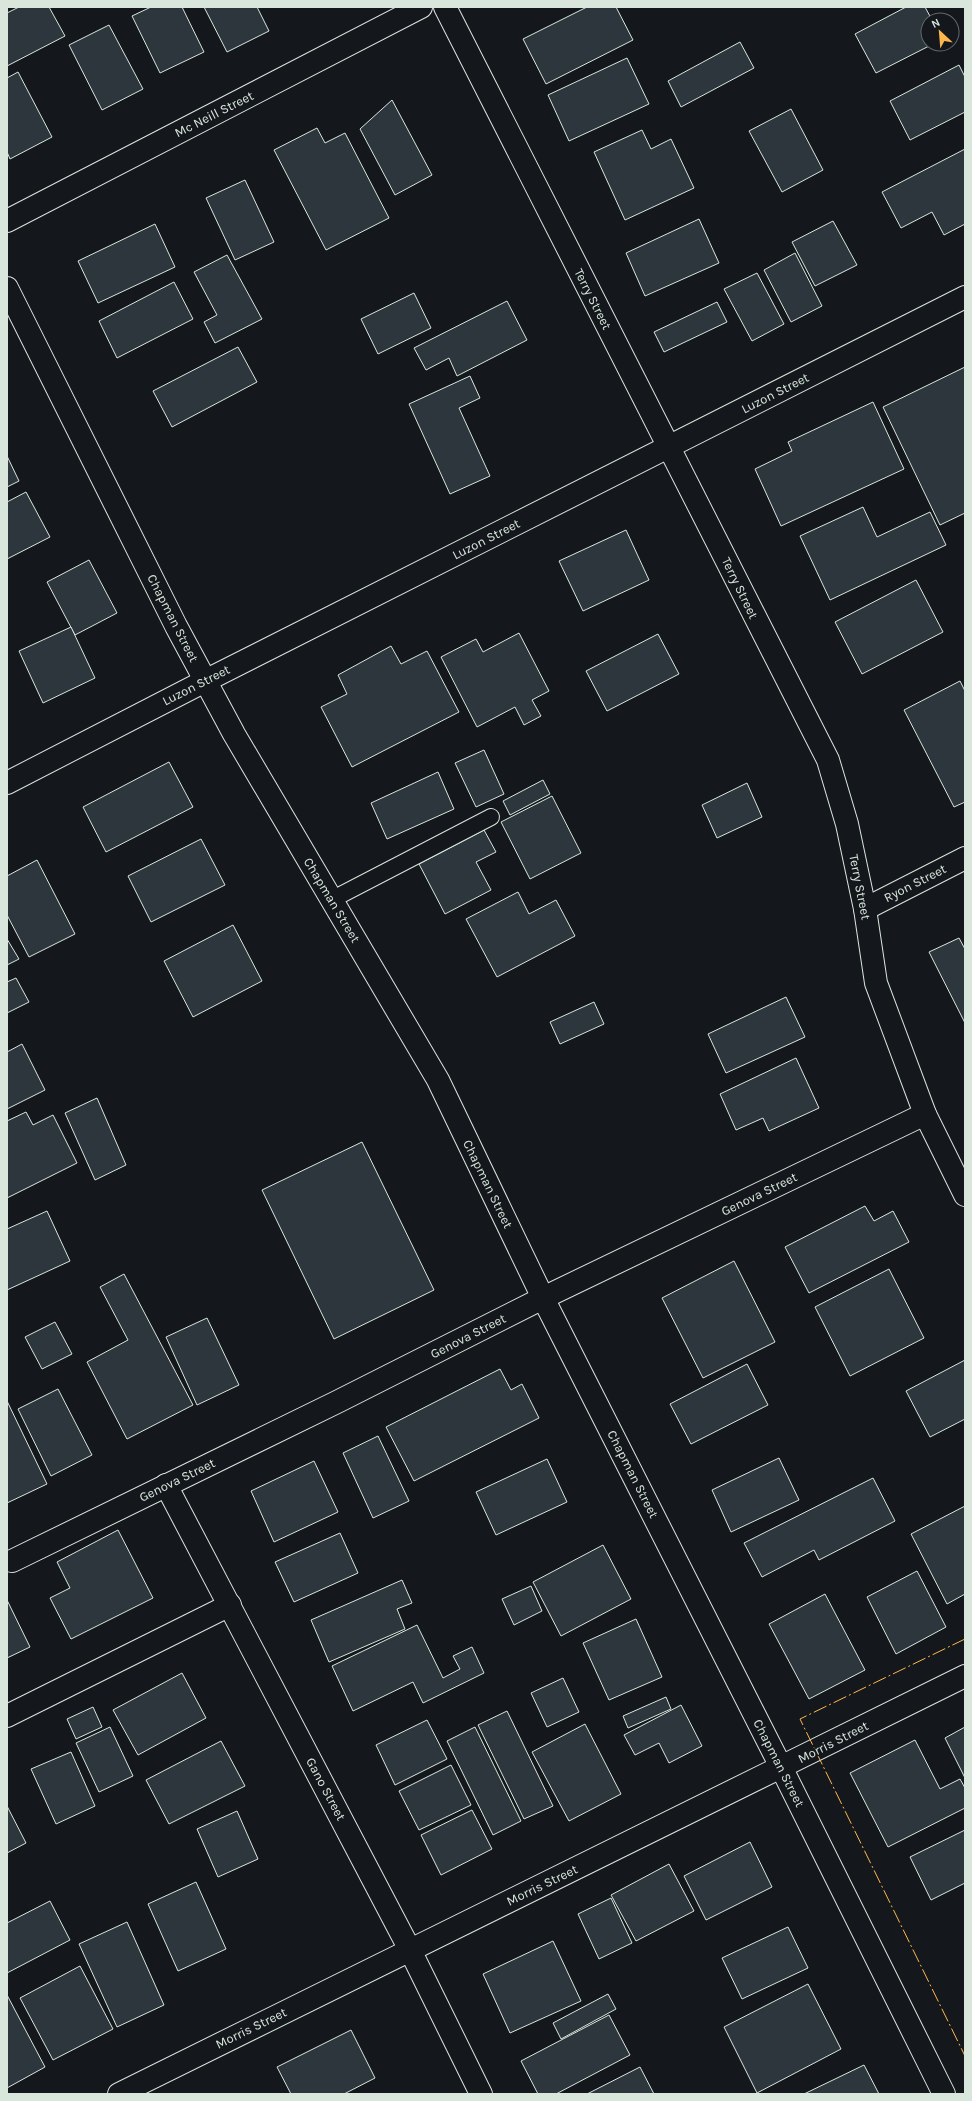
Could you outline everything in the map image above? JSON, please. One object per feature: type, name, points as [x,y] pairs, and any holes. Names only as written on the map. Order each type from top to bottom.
[{"type":"street","name":"Mc Neill Street","points":[[7,221],[420,7]]},
{"type":"street","name":"Terry Street","points":[[445,7],[669,447],[779,668],[828,760],[847,824],[866,909],[876,983],[925,1114],[965,1194]]},
{"type":"street","name":"Chapman Street","points":[[7,288],[205,680],[234,734],[438,1080],[544,1298],[944,2094]]},
{"type":"street","name":"Luzon Street","points":[[7,783],[205,680],[965,297]]},
{"type":"street","name":"Ryon Street","points":[[866,909],[965,858]]},
{"type":"street","name":"Genova Street","points":[[12,1561],[337,1402],[544,1298],[925,1114]]},
{"type":"street","name":"Gano Street","points":[[166,1485],[410,1950],[481,2094]]},
{"type":"street","points":[[7,1716],[230,1606]]},
{"type":"street","name":"Morris Street","points":[[119,2094],[965,1676]]},
{"type":"lane","points":[[332,900],[491,817]]},
{"type":"building","points":[[19,7],[49,7],[65,36],[7,66],[7,13]]},
{"type":"building","points":[[151,7],[182,7],[204,52],[160,73],[132,16]]},
{"type":"building","points":[[204,7],[257,7],[269,31],[227,52]]},
{"type":"building","points":[[587,7],[616,7],[633,40],[546,84],[523,39]]},
{"type":"building","points":[[906,7],[925,7],[928,12],[920,12],[920,51],[876,73],[855,34]]},
{"type":"building","points":[[109,25],[143,89],[102,110],[69,45]]},
{"type":"building","points":[[740,42],[754,68],[681,107],[668,81]]},
{"type":"building","points":[[627,58],[649,104],[569,141],[548,95]]},
{"type":"building","points":[[959,65],[965,77],[965,112],[910,140],[890,101]]},
{"type":"building","points":[[18,72],[52,137],[10,159],[7,152],[7,78]]},
{"type":"building","points":[[392,100],[432,175],[395,195],[360,129]]},
{"type":"building","points":[[791,109],[823,170],[782,192],[749,131]]},
{"type":"building","points":[[317,128],[325,143],[345,133],[389,218],[326,250],[274,150]]},
{"type":"building","points":[[642,130],[651,149],[671,139],[694,188],[625,220],[594,152]]},
{"type":"building","points":[[965,149],[965,224],[944,235],[932,212],[901,228],[882,192]]},
{"type":"building","points":[[245,180],[274,242],[235,260],[206,198]]},
{"type":"building","points":[[699,219],[719,263],[645,296],[626,253]]},
{"type":"building","points":[[833,221],[857,265],[815,286],[792,242]]},
{"type":"building","points":[[155,224],[175,267],[98,303],[78,261]]},
{"type":"building","points":[[795,253],[822,306],[791,322],[764,270]]},
{"type":"building","points":[[227,255],[262,319],[215,343],[204,322],[217,315],[194,272]]},
{"type":"building","points":[[757,273],[784,324],[752,341],[724,289]]},
{"type":"building","points":[[174,282],[193,319],[117,358],[99,321]]},
{"type":"building","points":[[414,293],[431,328],[378,354],[361,319]]},
{"type":"building","points":[[507,301],[527,340],[457,376],[449,358],[426,370],[414,348]]},
{"type":"building","points":[[717,302],[727,322],[664,352],[654,332]]},
{"type":"building","points":[[238,347],[257,382],[172,427],[153,391]]},
{"type":"building","points":[[965,367],[965,513],[940,525],[883,407]]},
{"type":"building","points":[[470,376],[480,398],[459,408],[490,476],[450,494],[409,404]]},
{"type":"building","points":[[873,402],[904,469],[781,526],[755,469],[792,451],[788,442]]},
{"type":"building","points":[[7,456],[19,481],[7,487]]},
{"type":"building","points":[[26,492],[50,537],[7,559],[7,502]]},
{"type":"building","points":[[863,507],[877,537],[930,512],[946,545],[830,600],[800,536]]},
{"type":"building","points":[[626,530],[649,580],[583,611],[559,561]]},
{"type":"building","points":[[89,560],[117,613],[75,635],[47,582]]},
{"type":"building","points":[[916,580],[943,632],[862,674],[835,622]]},
{"type":"building","points":[[71,627],[95,678],[43,703],[19,651]]},
{"type":"building","points":[[519,633],[549,691],[532,700],[541,716],[524,725],[515,707],[477,727],[441,657],[476,639],[483,652]]},
{"type":"building","points":[[658,634],[679,674],[607,711],[586,671]]},
{"type":"building","points":[[391,646],[401,664],[427,651],[459,712],[352,767],[321,707],[347,694],[338,675]]},
{"type":"building","points":[[960,681],[965,691],[965,802],[954,807],[904,710]]},
{"type":"building","points":[[484,750],[504,794],[476,807],[455,763]]},
{"type":"building","points":[[169,762],[193,807],[106,852],[83,807]]},
{"type":"building","points":[[438,772],[454,809],[387,839],[371,803]]},
{"type":"building","points":[[543,780],[550,794],[510,815],[503,801]]},
{"type":"building","points":[[747,783],[762,817],[717,838],[702,805]]},
{"type":"building","points":[[552,796],[581,853],[530,879],[501,822]]},
{"type":"building","points":[[484,830],[496,852],[476,862],[491,890],[445,914],[419,864]]},
{"type":"building","points":[[201,839],[225,885],[151,922],[128,876]]},
{"type":"building","points":[[37,860],[75,934],[29,957],[7,915],[7,876]]},
{"type":"building","points":[[518,892],[529,914],[556,900],[575,936],[497,977],[466,919]]},
{"type":"building","points":[[233,925],[262,981],[193,1017],[164,961]]},
{"type":"building","points":[[959,938],[965,949],[965,1023],[929,952]]},
{"type":"building","points":[[7,939],[19,959],[7,965]]},
{"type":"building","points":[[16,978],[29,1002],[7,1013],[7,982]]},
{"type":"building","points":[[786,997],[805,1037],[726,1073],[708,1034]]},
{"type":"building","points":[[594,1002],[604,1024],[560,1044],[550,1022]]},
{"type":"building","points":[[22,1044],[45,1090],[7,1109],[7,1052]]},
{"type":"building","points":[[796,1058],[819,1108],[769,1131],[763,1118],[736,1130],[720,1094]]},
{"type":"building","points":[[97,1098],[126,1165],[95,1180],[65,1113]]},
{"type":"building","points":[[26,1112],[33,1125],[53,1115],[77,1163],[7,1198],[7,1121]]},
{"type":"building","points":[[362,1142],[434,1290],[334,1339],[262,1190]]},
{"type":"building","points":[[865,1206],[874,1221],[893,1211],[909,1242],[809,1293],[785,1247]]},
{"type":"building","points":[[47,1211],[70,1261],[7,1290],[7,1229]]},
{"type":"building","points":[[734,1261],[775,1342],[703,1378],[662,1298]]},
{"type":"building","points":[[889,1269],[924,1338],[850,1376],[815,1307]]},
{"type":"building","points":[[124,1274],[193,1405],[127,1439],[87,1362],[128,1340],[100,1287]]},
{"type":"building","points":[[207,1318],[239,1385],[197,1405],[166,1337]]},
{"type":"building","points":[[55,1322],[72,1354],[42,1369],[25,1337]]},
{"type":"building","points":[[965,1360],[965,1419],[930,1437],[906,1391]]},
{"type":"building","points":[[747,1364],[768,1405],[691,1444],[670,1404]]},
{"type":"building","points":[[500,1369],[511,1390],[522,1384],[539,1418],[414,1481],[386,1427]]},
{"type":"building","points":[[58,1389],[92,1455],[51,1476],[18,1409]]},
{"type":"building","points":[[7,1401],[47,1484],[7,1503]]},
{"type":"building","points":[[378,1436],[409,1501],[373,1518],[343,1453]]},
{"type":"building","points":[[779,1458],[799,1500],[731,1532],[712,1490]]},
{"type":"building","points":[[547,1459],[567,1502],[496,1535],[476,1492]]},
{"type":"building","points":[[314,1461],[338,1512],[274,1542],[251,1491]]},
{"type":"building","points":[[873,1478],[895,1521],[819,1560],[814,1550],[762,1577],[744,1543]]},
{"type":"building","points":[[965,1506],[965,1594],[947,1604],[911,1534]]},
{"type":"building","points":[[118,1530],[153,1598],[71,1639],[50,1598],[70,1588],[57,1562]]},
{"type":"building","points":[[340,1533],[358,1573],[294,1602],[275,1562]]},
{"type":"building","points":[[603,1545],[631,1599],[561,1636],[533,1582]]},
{"type":"building","points":[[917,1571],[946,1627],[896,1654],[867,1597]]},
{"type":"building","points":[[402,1580],[412,1603],[397,1609],[405,1629],[329,1662],[311,1620]]},
{"type":"building","points":[[531,1586],[542,1611],[514,1625],[502,1599]]},
{"type":"building","points":[[825,1594],[865,1670],[809,1699],[769,1624]]},
{"type":"building","points":[[7,1600],[30,1647],[7,1658]]},
{"type":"building","points":[[636,1619],[662,1677],[609,1700],[583,1643]]},
{"type":"building","points":[[417,1625],[443,1678],[460,1669],[453,1656],[472,1647],[484,1673],[423,1703],[413,1682],[353,1711],[332,1666]]},
{"type":"building","points":[[182,1673],[206,1718],[138,1755],[113,1710]]},
{"type":"building","points":[[563,1678],[579,1712],[547,1727],[531,1693]]},
{"type":"building","points":[[666,1697],[671,1709],[628,1728],[623,1716]]},
{"type":"building","points":[[681,1705],[702,1746],[669,1763],[659,1743],[635,1755],[624,1735]]},
{"type":"building","points":[[93,1707],[102,1727],[76,1739],[67,1719]]},
{"type":"building","points":[[507,1711],[553,1806],[524,1819],[478,1725]]},
{"type":"building","points":[[427,1720],[447,1759],[395,1785],[376,1745]]},
{"type":"building","points":[[585,1724],[621,1794],[569,1821],[532,1752]]},
{"type":"building","points":[[110,1727],[133,1776],[99,1792],[76,1743]]},
{"type":"building","points":[[475,1727],[521,1821],[493,1835],[447,1741]]},
{"type":"building","points":[[965,1727],[965,1778],[945,1738]]},
{"type":"building","points":[[915,1740],[940,1789],[960,1779],[965,1788],[965,1808],[888,1847],[850,1773]]},
{"type":"building","points":[[221,1741],[245,1786],[169,1824],[146,1780]]},
{"type":"building","points":[[71,1752],[95,1806],[56,1824],[31,1769]]},
{"type":"building","points":[[451,1765],[471,1805],[419,1830],[399,1791]]},
{"type":"building","points":[[7,1806],[26,1843],[7,1853]]},
{"type":"building","points":[[472,1810],[492,1849],[441,1875],[421,1835]]},
{"type":"building","points":[[237,1811],[258,1859],[218,1877],[197,1829]]},
{"type":"building","points":[[965,1830],[965,1883],[931,1900],[910,1857]]},
{"type":"building","points":[[750,1842],[772,1887],[706,1920],[684,1876]]},
{"type":"building","points":[[669,1864],[694,1911],[636,1941],[611,1895]]},
{"type":"building","points":[[196,1882],[226,1949],[178,1971],[148,1904]]},
{"type":"building","points":[[611,1898],[632,1943],[599,1959],[578,1914]]},
{"type":"building","points":[[50,1901],[70,1940],[7,1973],[7,1923]]},
{"type":"building","points":[[127,1922],[164,2005],[117,2027],[79,1944]]},
{"type":"building","points":[[788,1927],[808,1968],[742,1999],[722,1958]]},
{"type":"building","points":[[553,1941],[581,2001],[510,2033],[483,1974]]},
{"type":"building","points":[[80,1966],[113,2029],[53,2060],[20,1998]]},
{"type":"building","points":[[808,1984],[841,2049],[757,2093],[724,2027]]},
{"type":"building","points":[[608,1994],[616,2009],[561,2039],[553,2023]]},
{"type":"building","points":[[7,1995],[45,2067],[7,2088]]},
{"type":"building","points":[[609,2015],[630,2055],[556,2094],[538,2094],[521,2061]]},
{"type":"building","points":[[351,2030],[375,2078],[344,2094],[291,2094],[277,2067]]},
{"type":"building","points":[[864,2065],[879,2094],[804,2094]]},
{"type":"building","points":[[640,2067],[654,2094],[587,2094]]},
{"type":"power","points":[[965,1639],[800,1719],[965,2056]]}]
